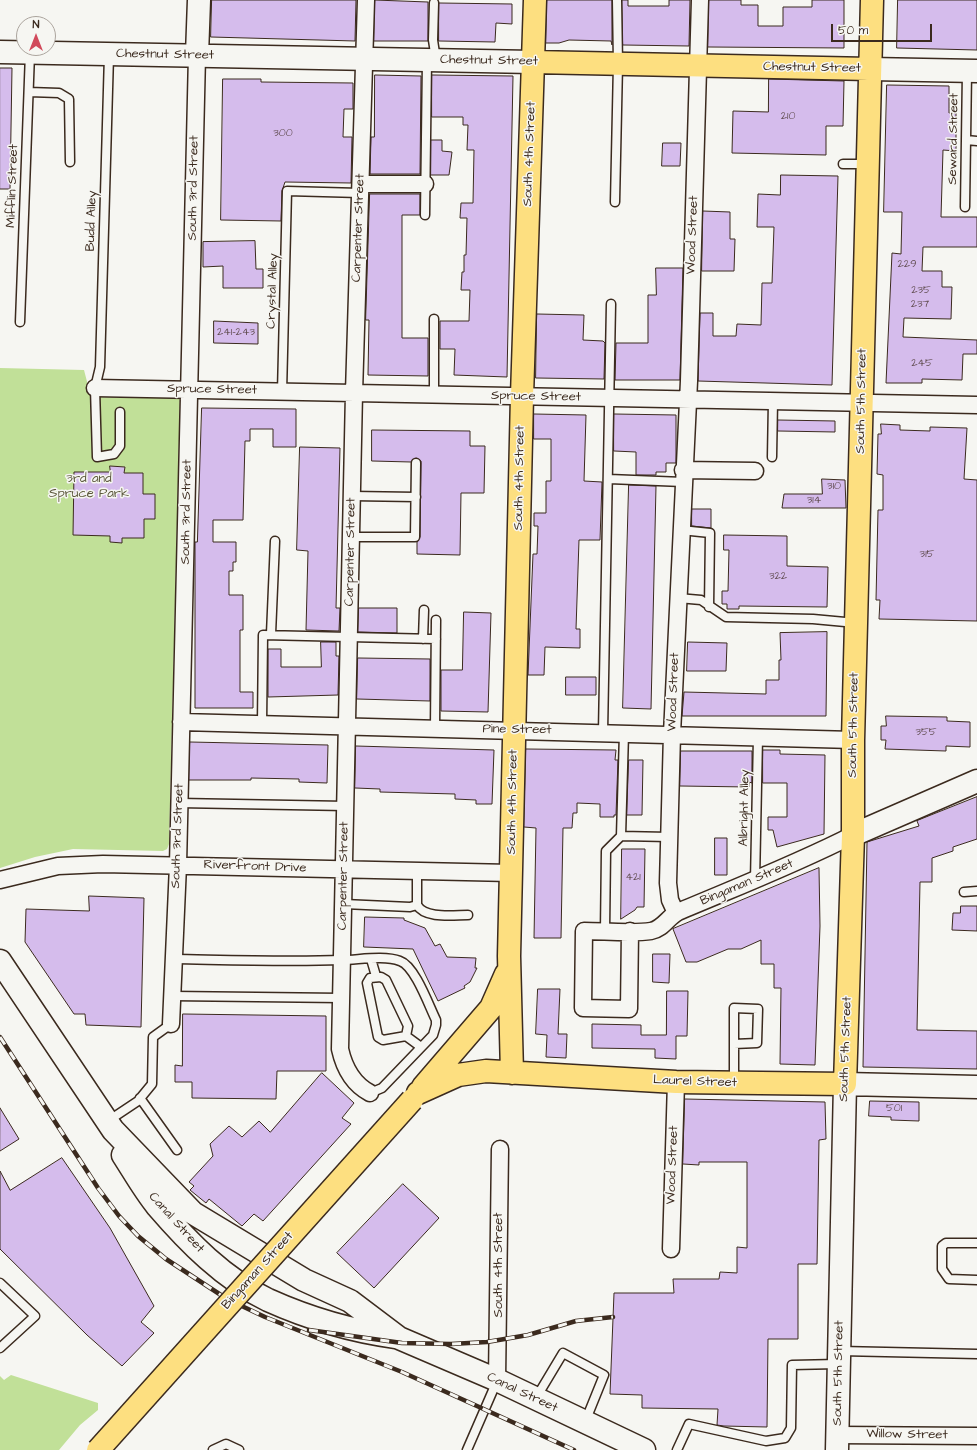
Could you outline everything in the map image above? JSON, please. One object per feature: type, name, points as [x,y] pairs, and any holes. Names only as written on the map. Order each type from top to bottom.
[{"type":"main road","name":"South 4th Street","points":[[512,1073],[509,956],[522,396],[535,0]]},
{"type":"main road","name":"South 5th Street","points":[[845,1084],[853,835],[853,740],[872,0]]},
{"type":"main road","name":"Chestnut Street","points":[[533,62],[870,69]]},
{"type":"main road","name":"South 4th Street","points":[[415,1097],[436,1070],[491,1008],[504,982],[509,956]]},
{"type":"main road","name":"Laurel Street","points":[[415,1097],[458,1075],[486,1072],[676,1082],[845,1084]]},
{"type":"main road","name":"Bingaman Street","points":[[98,1450],[415,1097]]},
{"type":"street","name":"South 3rd Street","points":[[171,1024],[178,865],[199,0]]},
{"type":"street","name":"Carpenter Street","points":[[366,0],[366,58],[360,188],[354,393],[340,1049],[344,1065],[361,1088],[370,1092]]},
{"type":"street","name":"Wood Street","points":[[676,914],[670,900],[668,883],[669,837],[683,476],[688,399],[700,0]]},
{"type":"street","name":"Chestnut Street","points":[[0,52],[16,52]]},
{"type":"street","name":"Chestnut Street","points":[[56,53],[533,62]]},
{"type":"street","name":"Chestnut Street","points":[[870,69],[972,71]]},
{"type":"street","points":[[360,188],[425,184]]},
{"type":"street","name":"Spruce Street","points":[[95,388],[977,405]]},
{"type":"street","points":[[683,476],[755,471]]},
{"type":"street","name":"Pine Street","points":[[181,722],[603,732],[853,740]]},
{"type":"street","name":"Bingaman Street","points":[[630,931],[629,1008],[583,1008],[584,931],[605,930],[651,931],[662,926],[676,914],[977,781]]},
{"type":"street","name":"Riverfront Drive","points":[[0,880],[58,866],[76,864],[511,873]]},
{"type":"street","name":"Canal Street","points":[[0,961],[111,1125],[193,1213],[304,1280],[350,1301],[399,1338],[497,1380],[584,1423],[644,1450]]},
{"type":"street","name":"Wood Street","points":[[671,1249],[676,1082]]},
{"type":"street","name":"Laurel Street","points":[[845,1084],[977,1087]]},
{"type":"street","name":"South 5th Street","points":[[835,1445],[839,1358],[845,1084]]},
{"type":"street","name":"Canal Street","points":[[111,1125],[120,1151],[156,1204],[193,1245],[228,1275],[267,1299],[298,1312],[362,1332],[399,1338]]},
{"type":"street","name":"South 4th Street","points":[[497,1380],[500,1149]]},
{"type":"street","name":"Willow Street","points":[[835,1445],[977,1436]]},
{"type":"lane","points":[[614,202],[618,64],[617,0]]},
{"type":"lane","points":[[425,215],[425,184],[434,3]]},
{"type":"lane","name":"Budd Alley","points":[[109,54],[100,367],[95,388],[97,457],[114,454],[120,446],[120,412]]},
{"type":"lane","name":"Mifflin Street","points":[[20,322],[30,56]]},
{"type":"lane","name":"Seward Street","points":[[965,207],[966,140],[972,71]]},
{"type":"lane","points":[[29,92],[59,93],[69,99],[70,162]]},
{"type":"lane","points":[[966,140],[977,141]]},
{"type":"lane","points":[[843,164],[868,164]]},
{"type":"lane","name":"Crystal Alley","points":[[282,392],[287,191],[360,188]]},
{"type":"lane","points":[[603,732],[609,479],[611,304]]},
{"type":"lane","points":[[434,319],[434,395]]},
{"type":"lane","points":[[772,457],[773,401]]},
{"type":"lane","points":[[351,536],[415,537],[416,464]]},
{"type":"lane","points":[[609,479],[683,476]]},
{"type":"lane","points":[[352,496],[416,497]]},
{"type":"lane","points":[[681,530],[710,533],[709,607]]},
{"type":"lane","points":[[272,634],[275,541]]},
{"type":"lane","points":[[678,598],[701,600],[709,607],[726,617],[856,623]]},
{"type":"lane","points":[[423,639],[424,610]]},
{"type":"lane","points":[[435,728],[436,620]]},
{"type":"lane","points":[[262,724],[263,635],[272,634],[436,639]]},
{"type":"lane","points":[[605,930],[606,851],[621,836],[624,733]]},
{"type":"lane","name":"Albright Alley","points":[[755,880],[758,737]]},
{"type":"lane","points":[[179,803],[346,806]]},
{"type":"lane","points":[[621,836],[669,837]]},
{"type":"lane","points":[[417,871],[417,904],[424,912],[430,914],[468,915]]},
{"type":"lane","points":[[964,892],[977,891]]},
{"type":"lane","points":[[344,904],[410,906],[417,904]]},
{"type":"lane","points":[[174,959],[371,959],[400,961],[408,966],[436,1020],[433,1035],[382,1088],[377,1092],[370,1092]]},
{"type":"lane","points":[[371,959],[376,976]]},
{"type":"lane","points":[[406,1036],[408,1026],[386,980],[376,976],[370,978],[367,983],[378,1037],[383,1040],[406,1036],[421,1047]]},
{"type":"lane","points":[[172,996],[341,998]]},
{"type":"lane","points":[[734,1044],[757,1044],[758,1008],[734,1008],[734,1044],[734,1083]]},
{"type":"lane","points":[[111,1125],[140,1098],[152,1084],[153,1037],[171,1024]]},
{"type":"lane","points":[[140,1098],[177,1150]]},
{"type":"lane","points":[[977,1243],[946,1243],[942,1246],[942,1269],[949,1279],[977,1280]]},
{"type":"lane","points":[[0,1283],[35,1316],[0,1348]]},
{"type":"lane","points":[[536,1398],[562,1353],[604,1375],[584,1423]]},
{"type":"lane","points":[[677,1450],[689,1424],[766,1441],[785,1438],[791,1428],[792,1365],[839,1358],[977,1354]]},
{"type":"lane","points":[[467,1450],[497,1380]]},
{"type":"lane","points":[[214,1450],[226,1444],[239,1450]]},
{"type":"green space","name":"3rd and Spruce Park","points":[[0,368],[84,370],[91,397],[180,398],[169,844],[167,849],[163,851],[73,849],[35,857],[0,868]]},
{"type":"green space","points":[[11,1375],[98,1403],[98,1410],[80,1425],[59,1450],[0,1450],[0,1376],[4,1380]]},
{"type":"building","points":[[212,0],[356,0],[355,41],[211,37]]},
{"type":"building","points":[[375,0],[428,2],[428,41],[374,41]]},
{"type":"building","points":[[547,0],[612,0],[612,45],[611,41],[569,40],[559,43],[546,43]]},
{"type":"building","points":[[622,0],[628,0],[628,6],[669,6],[669,0],[690,0],[689,46],[623,45]]},
{"type":"building","points":[[709,0],[741,0],[741,5],[758,5],[758,26],[783,26],[783,7],[812,7],[812,0],[844,0],[844,48],[708,47]]},
{"type":"building","points":[[898,0],[977,0],[977,50],[897,48]]},
{"type":"building","points":[[439,3],[512,4],[512,24],[496,23],[495,42],[439,41]]},
{"type":"building","points":[[0,68],[12,68],[10,189],[0,189]]},
{"type":"building","points":[[375,75],[421,76],[420,174],[370,174],[371,137],[374,137]]},
{"type":"building","points":[[432,75],[513,76],[507,377],[454,375],[455,349],[440,349],[440,321],[469,321],[470,290],[461,290],[462,272],[464,272],[464,255],[466,255],[467,218],[460,218],[461,203],[473,203],[474,150],[467,150],[468,125],[463,125],[463,117],[432,117]]},
{"type":"building","points":[[223,79],[261,79],[261,82],[353,83],[353,109],[344,109],[343,137],[352,137],[351,183],[285,182],[282,191],[281,221],[221,220]]},
{"type":"building","points":[[769,79],[844,81],[843,126],[826,126],[826,155],[732,153],[733,111],[768,112]]},
{"type":"building","points":[[887,85],[949,86],[949,113],[956,113],[956,151],[943,150],[941,217],[977,217],[977,247],[923,247],[922,271],[942,271],[942,287],[952,287],[951,319],[904,318],[903,337],[977,340],[977,354],[963,354],[962,380],[922,379],[922,383],[886,383],[892,253],[901,254],[902,212],[884,212]]},
{"type":"building","points":[[431,140],[442,140],[442,151],[452,152],[449,175],[431,175]]},
{"type":"building","points":[[663,143],[681,143],[680,166],[662,166]]},
{"type":"building","points":[[781,175],[838,176],[832,385],[698,381],[700,313],[713,313],[713,336],[736,336],[737,324],[761,325],[762,283],[772,283],[774,227],[757,227],[758,194],[780,195]]},
{"type":"building","points":[[370,194],[420,194],[420,215],[402,215],[402,338],[428,338],[428,376],[368,375],[369,320],[366,320]]},
{"type":"building","points":[[703,211],[730,212],[730,239],[735,239],[734,271],[702,271]]},
{"type":"building","points":[[255,241],[256,269],[263,269],[263,288],[223,288],[223,266],[203,267],[203,242]]},
{"type":"building","points":[[656,268],[683,268],[680,380],[615,380],[616,343],[648,343],[648,295],[656,295]]},
{"type":"building","points":[[537,314],[584,315],[583,340],[603,341],[605,343],[604,379],[536,378]]},
{"type":"building","points":[[214,321],[258,323],[258,344],[214,343]]},
{"type":"building","points":[[202,408],[296,409],[296,447],[273,447],[273,429],[250,429],[250,441],[245,441],[243,520],[213,520],[213,542],[236,542],[236,562],[233,562],[233,571],[229,571],[229,595],[243,595],[243,630],[240,630],[240,692],[253,692],[253,708],[195,708],[195,542],[197,542]]},
{"type":"building","points":[[534,414],[586,415],[584,481],[602,482],[600,540],[579,540],[576,629],[580,629],[580,648],[545,647],[544,675],[528,675],[533,554],[537,554],[538,526],[534,526],[534,513],[546,513],[546,481],[551,481],[551,439],[534,439]]},
{"type":"building","points":[[614,414],[676,415],[676,463],[666,463],[666,472],[656,472],[656,475],[636,475],[636,452],[614,451]]},
{"type":"building","points":[[778,420],[835,421],[835,432],[778,431]]},
{"type":"building","points":[[881,424],[900,425],[900,430],[930,431],[930,427],[967,428],[964,479],[977,480],[977,621],[879,619],[880,600],[876,600],[878,510],[883,510],[883,475],[877,474],[878,434],[881,434]]},
{"type":"building","points":[[372,430],[470,431],[470,446],[485,446],[484,493],[461,493],[460,555],[417,554],[417,542],[420,537],[421,461],[416,458],[411,462],[372,461]]},
{"type":"building","points":[[300,447],[340,448],[336,608],[340,608],[339,631],[306,630],[308,551],[297,550]]},
{"type":"building","points":[[110,466],[125,467],[124,473],[143,473],[143,494],[155,494],[155,519],[144,519],[144,538],[122,538],[122,543],[110,542],[110,536],[73,535],[74,472],[110,472]]},
{"type":"building","points":[[822,479],[845,480],[846,508],[782,508],[784,494],[822,494]]},
{"type":"building","points":[[629,485],[656,486],[651,709],[623,708]]},
{"type":"building","points":[[692,509],[711,509],[711,528],[692,526]]},
{"type":"building","points":[[724,535],[787,536],[787,566],[828,567],[827,607],[739,606],[739,609],[727,609],[727,604],[722,604],[722,591],[728,591],[729,550],[724,550]]},
{"type":"building","points":[[359,608],[397,608],[397,633],[358,632]]},
{"type":"building","points":[[464,612],[491,613],[488,712],[441,711],[441,670],[462,670]]},
{"type":"building","points":[[827,632],[826,716],[682,716],[684,692],[766,694],[766,680],[779,680],[779,660],[781,660],[780,633]]},
{"type":"building","points":[[321,642],[336,642],[336,656],[339,656],[338,695],[268,697],[268,649],[281,649],[281,667],[321,667]]},
{"type":"building","points":[[688,642],[727,643],[726,671],[687,671]]},
{"type":"building","points":[[358,658],[430,659],[430,701],[357,699]]},
{"type":"building","points":[[566,677],[596,677],[596,695],[566,695]]},
{"type":"building","points":[[886,716],[947,717],[947,721],[970,722],[970,747],[946,746],[946,751],[885,749],[886,740],[881,740],[881,726],[886,726]]},
{"type":"building","points":[[190,742],[328,745],[327,783],[299,782],[299,779],[251,778],[251,780],[189,780]]},
{"type":"building","points":[[356,746],[494,750],[492,804],[476,804],[476,800],[455,799],[455,794],[380,792],[380,789],[355,788]]},
{"type":"building","points":[[526,749],[616,750],[615,760],[618,760],[616,815],[614,815],[614,817],[600,817],[600,804],[577,803],[577,813],[573,813],[572,828],[563,828],[561,938],[534,938],[536,828],[524,827]]},
{"type":"building","points":[[763,750],[780,750],[780,754],[825,755],[824,834],[777,847],[773,830],[768,830],[768,817],[787,817],[787,783],[763,783]]},
{"type":"building","points":[[681,751],[752,751],[752,783],[749,782],[749,787],[680,786]]},
{"type":"building","points":[[629,760],[643,760],[642,815],[627,815]]},
{"type":"building","points":[[977,797],[977,839],[953,847],[953,851],[932,858],[932,882],[920,882],[917,1030],[977,1031],[977,1069],[863,1067],[867,842],[919,826],[917,821]]},
{"type":"building","points":[[715,838],[727,838],[727,875],[715,875]]},
{"type":"building","points":[[622,849],[645,849],[644,907],[637,907],[621,919]]},
{"type":"building","points":[[819,868],[820,926],[815,1065],[780,1064],[781,988],[774,988],[774,964],[761,964],[761,940],[741,949],[728,949],[697,962],[686,962],[673,929]]},
{"type":"building","points":[[89,896],[144,898],[141,1027],[86,1025],[85,1014],[74,1014],[25,942],[26,909],[89,911]]},
{"type":"building","points":[[961,906],[977,906],[977,931],[952,930],[953,913],[960,913]]},
{"type":"building","points":[[365,917],[404,918],[404,920],[425,928],[435,946],[440,944],[447,957],[476,958],[475,968],[477,968],[470,982],[464,986],[465,988],[438,1001],[413,949],[364,947]]},
{"type":"building","points":[[653,954],[670,954],[669,983],[653,982]]},
{"type":"building","points":[[538,989],[560,989],[558,1034],[567,1034],[566,1058],[546,1057],[547,1035],[536,1034]]},
{"type":"building","points":[[667,991],[688,991],[687,1036],[676,1036],[676,1059],[655,1058],[655,1049],[592,1048],[592,1024],[641,1025],[641,1035],[666,1035]]},
{"type":"building","points":[[183,1014],[326,1016],[326,1071],[277,1071],[276,1099],[192,1098],[192,1082],[175,1082],[175,1065],[182,1066]]},
{"type":"building","points":[[322,1073],[354,1103],[342,1118],[351,1124],[263,1221],[254,1214],[242,1226],[209,1199],[206,1203],[190,1190],[194,1186],[189,1182],[213,1156],[210,1144],[229,1126],[242,1137],[259,1121],[270,1132]]},
{"type":"building","points":[[685,1099],[825,1102],[826,1139],[819,1140],[817,1264],[798,1264],[798,1339],[768,1339],[767,1427],[717,1425],[718,1409],[642,1408],[642,1395],[610,1394],[614,1293],[674,1293],[673,1279],[719,1279],[720,1272],[737,1273],[737,1247],[747,1248],[747,1162],[699,1162],[699,1165],[683,1164]]},
{"type":"building","points":[[870,1101],[919,1102],[919,1121],[891,1120],[891,1117],[869,1116]]},
{"type":"building","points":[[0,1108],[19,1139],[0,1151]]},
{"type":"building","points":[[62,1158],[110,1228],[154,1306],[141,1322],[154,1333],[122,1366],[87,1335],[0,1249],[0,1171],[10,1190]]},
{"type":"building","points":[[403,1184],[439,1218],[374,1288],[337,1253]]},
{"type":"railway","points":[[0,1037],[98,1188],[119,1216],[138,1236],[166,1259],[227,1299],[265,1317],[402,1372],[574,1450]]},
{"type":"railway","points":[[309,1330],[402,1343],[451,1344],[487,1342],[528,1335],[576,1321],[613,1317]]}]
